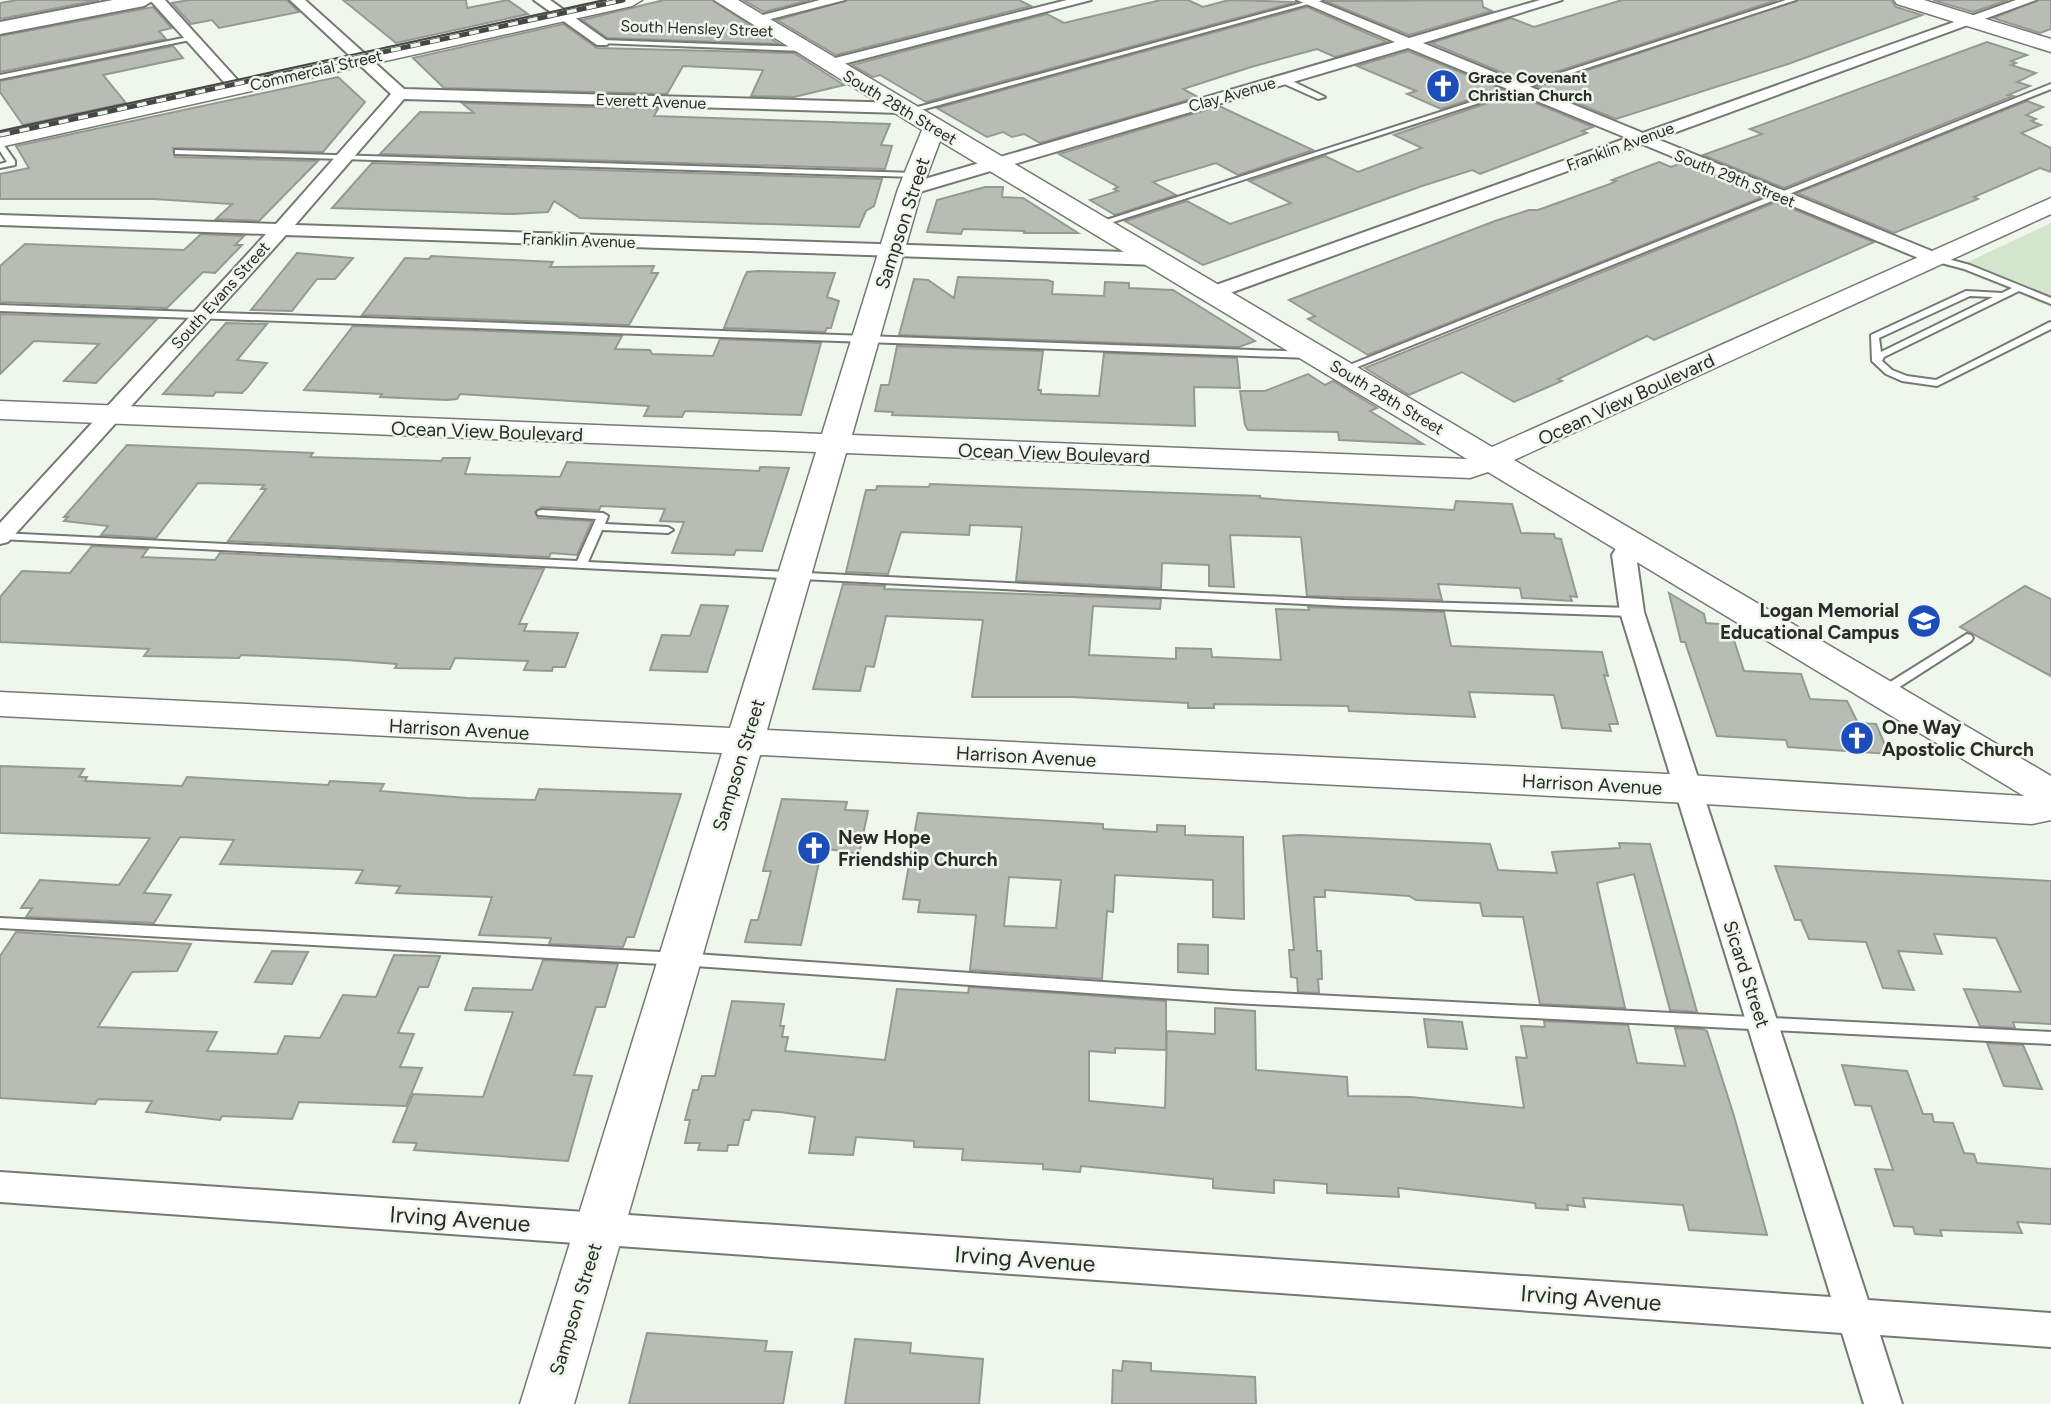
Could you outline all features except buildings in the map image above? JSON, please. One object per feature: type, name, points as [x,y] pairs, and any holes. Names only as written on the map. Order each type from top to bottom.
[{"type":"main road","points":[[0,28],[144,0]]},
{"type":"street","points":[[158,0],[232,82]]},
{"type":"street","points":[[297,0],[400,94]]},
{"type":"street","points":[[553,8],[582,0]]},
{"type":"street","name":"Commercial Street","points":[[0,140],[232,82],[553,8],[632,0]]},
{"type":"street","name":"South 28th Street","points":[[724,0],[994,164],[2051,793]]},
{"type":"street","points":[[755,19],[838,0]]},
{"type":"street","points":[[828,64],[1084,0]]},
{"type":"street","name":"Clay Avenue","points":[[913,182],[994,164],[1555,0]]},
{"type":"street","points":[[1904,0],[2051,46]]},
{"type":"street","name":"Franklin Avenue","points":[[1212,293],[2029,0]]},
{"type":"street","name":"South 29th Street","points":[[1311,1],[1933,258]]},
{"type":"street","name":"South Hensley Street","points":[[553,8],[602,43]]},
{"type":"street","points":[[0,127],[232,82]]},
{"type":"street","name":"Everett Avenue","points":[[400,94],[905,110]]},
{"type":"street","name":"South Evans Street","points":[[0,536],[281,229],[400,94]]},
{"type":"street","name":"Sampson Street","points":[[547,1404],[891,250],[934,128]]},
{"type":"street","name":"Ocean View Boulevard","points":[[0,411],[1470,469],[2051,205]]},
{"type":"street","name":"Franklin Avenue","points":[[0,220],[1157,259]]},
{"type":"street","name":"Sicard Street","points":[[1631,542],[1624,555],[1632,612],[1883,1404]]},
{"type":"street","name":"Harrison Avenue","points":[[0,704],[1688,789],[2032,810],[2051,806]]},
{"type":"street","name":"Irving Avenue","points":[[0,1187],[2051,1329]]},
{"type":"lane","points":[[1098,225],[1793,0]]},
{"type":"lane","points":[[905,110],[1311,1]]},
{"type":"lane","points":[[0,76],[193,38]]},
{"type":"lane","name":"South Hensley Street","points":[[602,43],[803,49]]},
{"type":"lane","points":[[1283,80],[1321,97]]},
{"type":"lane","points":[[1342,370],[2051,86]]},
{"type":"lane","points":[[0,146],[12,163],[0,166]]},
{"type":"lane","points":[[178,152],[346,156],[913,182]]},
{"type":"lane","points":[[1933,258],[1967,267],[2051,301]]},
{"type":"lane","points":[[1877,361],[1881,355],[2019,288]]},
{"type":"lane","points":[[2004,295],[1969,293],[1874,337],[1877,361],[1889,372],[1905,379],[1937,383],[2051,325]]},
{"type":"lane","points":[[0,307],[1317,355]]},
{"type":"lane","points":[[542,513],[603,516],[581,565]]},
{"type":"lane","points":[[598,527],[668,530]]},
{"type":"lane","points":[[0,536],[1344,603],[1632,612]]},
{"type":"lane","points":[[1882,693],[1967,638]]},
{"type":"lane","points":[[0,923],[680,959],[1233,997],[2051,1038]]},
{"type":"green space","points":[[2051,223],[2051,307],[1955,268]]},
{"type":"tram line","points":[[0,131],[606,0]]},
{"type":"railway","points":[[0,135],[623,0]]},
{"type":"place","name":"Grace Covenant Christian Church","points":[[1443,86]]},
{"type":"place","name":"Logan Memorial Educational Campus","points":[[1924,621]]},
{"type":"place","name":"One Way Apostolic Church","points":[[1857,738]]},
{"type":"place","name":"New Hope Friendship Church","points":[[814,848]]}]
